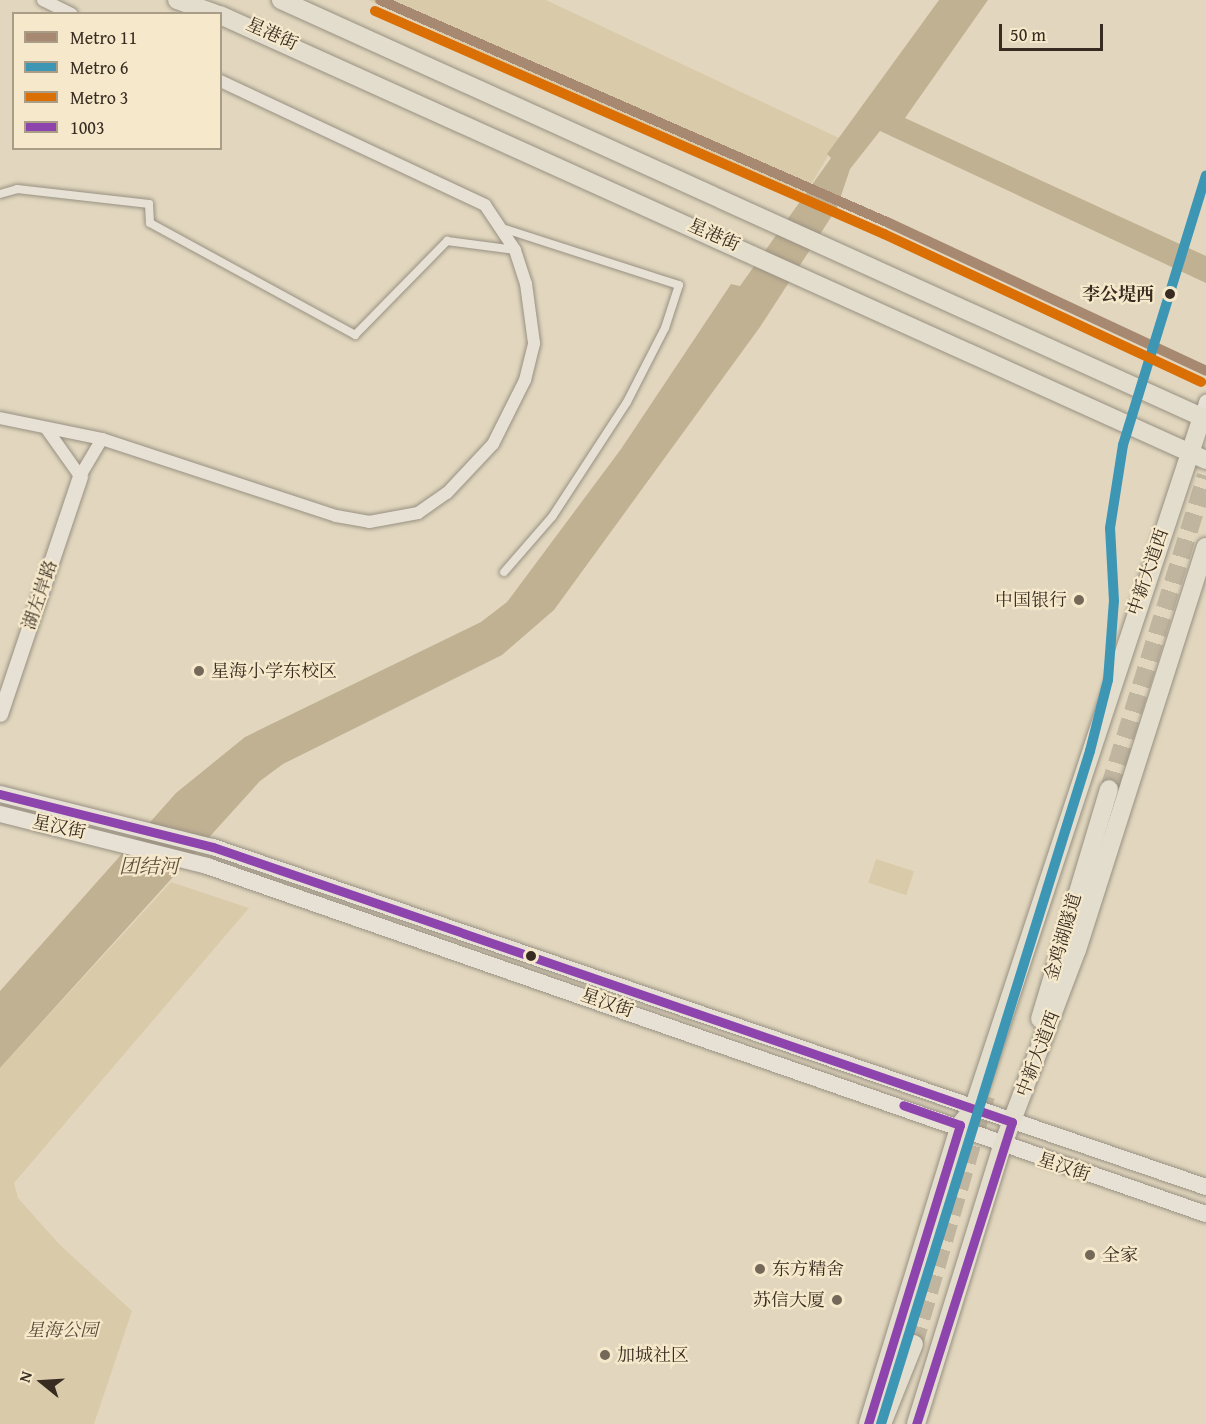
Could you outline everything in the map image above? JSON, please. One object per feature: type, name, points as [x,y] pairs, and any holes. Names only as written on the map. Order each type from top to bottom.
[{"type":"main road","points":[[177,0],[210,12]]},
{"type":"main road","name":"星港街","points":[[209,0],[229,16],[1206,460]]},
{"type":"main road","name":"星港街","points":[[281,0],[834,251],[1205,413]]},
{"type":"main road","name":"中新大道西","points":[[868,1424],[960,1125],[973,1109],[1189,452],[1205,413]]},
{"type":"main road","name":"中新大道西","points":[[916,1424],[1002,1147],[1077,950],[1206,547]]},
{"type":"main road","name":"金鸡湖隧道","points":[[1012,1122],[1109,789]]},
{"type":"main road","name":"星汉街","points":[[0,794],[124,822],[213,847],[1206,1187]]},
{"type":"main road","name":"星汉街","points":[[0,814],[118,840],[207,866],[960,1125],[1002,1147],[1206,1214]]},
{"type":"main road","points":[[882,1424],[914,1344]]},
{"type":"street","points":[[43,0],[68,12]]},
{"type":"street","points":[[0,418],[102,439],[336,516],[403,520],[447,493],[474,468],[498,435],[525,380],[534,343],[532,314],[515,250],[485,205],[446,183],[222,82]]},
{"type":"street","points":[[0,194],[17,189],[149,204],[150,223],[355,335],[447,242],[515,250]]},
{"type":"street","points":[[502,228],[680,285],[665,328],[627,402],[552,517],[504,572]]},
{"type":"street","points":[[46,428],[80,476],[102,439]]},
{"type":"street","name":"湖左岸路","points":[[0,714],[80,476]]},
{"type":"green space","points":[[368,0],[546,0],[839,138],[802,199]]},
{"type":"green space","points":[[876,859],[914,871],[906,895],[868,883]]},
{"type":"green space","name":"星海公园","points":[[171,882],[249,908],[14,1183],[18,1198],[59,1244],[132,1311],[94,1424],[0,1424],[0,1068]]},
{"type":"water","name":"团结河","points":[[939,0],[988,0],[905,118],[1206,256],[1206,283],[880,131],[850,169],[837,208],[760,327],[554,610],[502,655],[283,764],[260,781],[0,1068],[0,991],[176,793],[245,737],[481,622],[507,602],[621,449],[731,284],[740,286],[831,158],[827,154]]},
{"type":"tunnel","points":[[1109,789],[1206,476]]},
{"type":"tunnel","points":[[914,1344],[986,1096]]},
{"type":"metro line","name":"11","points":[[380,0],[889,223],[1206,371]]},
{"type":"metro line","name":"3","points":[[375,11],[884,234],[1201,382]]},
{"type":"metro line","name":"6","points":[[881,1424],[1090,751],[1108,680],[1114,601],[1110,528],[1123,445],[1206,176]]},
{"type":"transit line","name":"1003","points":[[0,794],[213,847],[1012,1122],[916,1424]]},
{"type":"transit line","name":"1003","points":[[868,1424],[960,1125],[903,1105]]},
{"type":"place","name":"李公堤西","points":[[1170,294]]},
{"type":"place","name":"中国银行","points":[[1079,600]]},
{"type":"place","name":"星海小学东校区","points":[[199,671]]},
{"type":"place","name":"全家","points":[[1090,1255]]},
{"type":"place","name":"东方精舍","points":[[760,1269]]},
{"type":"place","name":"苏信大厦","points":[[837,1300]]},
{"type":"place","name":"加城社区","points":[[605,1355]]}]
